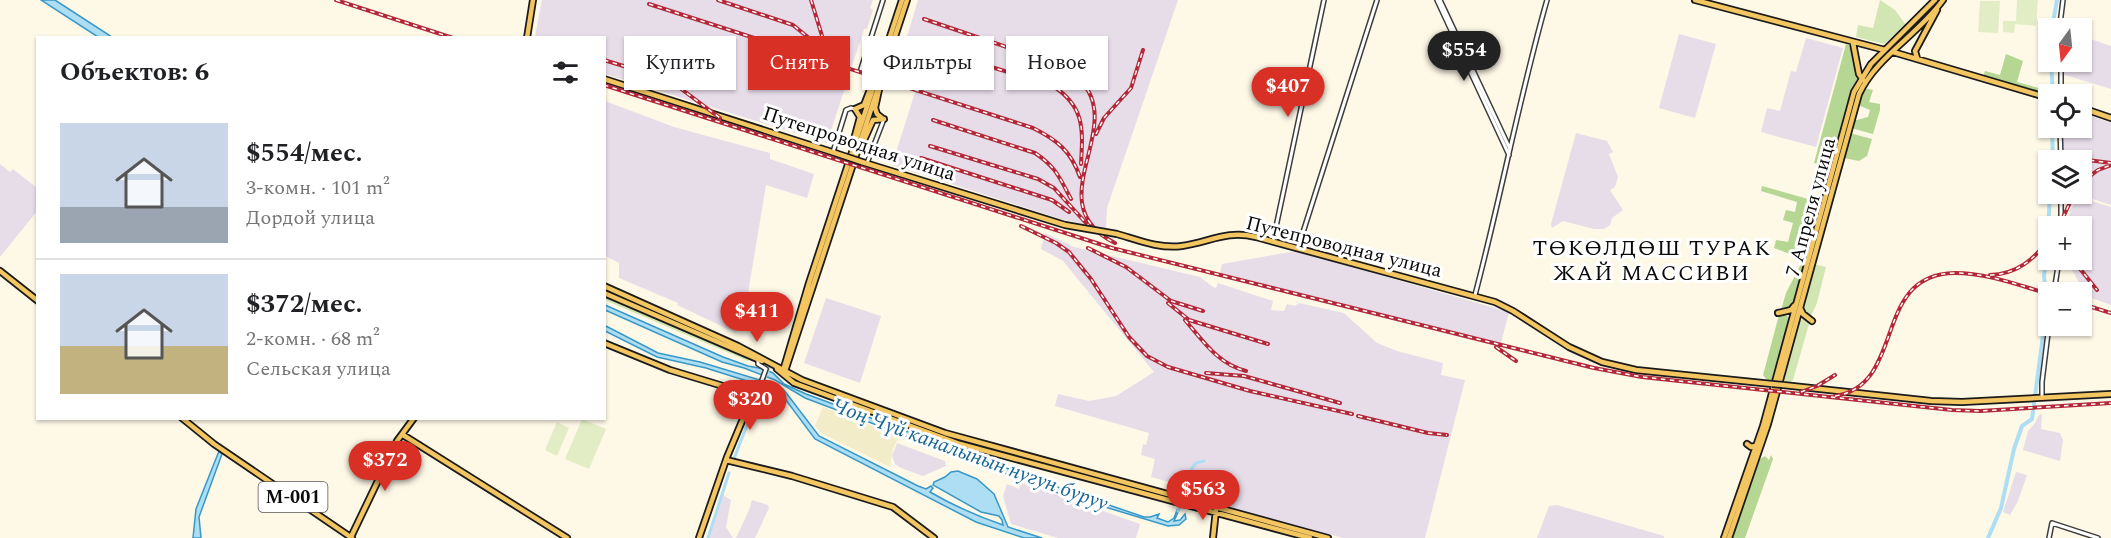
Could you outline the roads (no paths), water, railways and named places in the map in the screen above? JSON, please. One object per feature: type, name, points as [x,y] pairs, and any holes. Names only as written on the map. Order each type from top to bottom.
[{"type":"main road","points":[[526,36],[533,0]]},
{"type":"main road","points":[[893,36],[905,0]]},
{"type":"main road","points":[[1695,0],[1917,58],[2038,95]]},
{"type":"main road","name":"7 Апреля улица","points":[[1863,80],[1943,0]]},
{"type":"main road","points":[[1917,58],[1915,51],[1939,6],[1934,1]]},
{"type":"main road","name":"7 Апреля улица","points":[[1757,448],[1794,321],[1850,104],[1863,80],[1885,50],[1934,1]]},
{"type":"main road","points":[[1853,43],[1858,74],[1863,80]]},
{"type":"main road","name":"Путепроводная улица","points":[[606,80],[1065,225],[1169,246],[1185,245],[1230,234],[1249,235],[1475,296],[1505,307],[1575,350],[1602,362],[1636,370],[1931,401],[2041,399]]},
{"type":"main road","points":[[855,153],[854,139],[860,117],[853,109],[864,105],[873,90]]},
{"type":"main road","points":[[785,372],[875,90]]},
{"type":"main road","points":[[880,90],[876,112],[884,119]]},
{"type":"main road","points":[[2092,111],[2111,118]]},
{"type":"main road","points":[[855,153],[864,142],[871,122],[875,118],[884,119]]},
{"type":"main road","points":[[0,271],[36,299]]},
{"type":"main road","points":[[606,287],[685,321],[777,366],[801,382],[955,440],[1328,538]]},
{"type":"main road","points":[[613,297],[616,291]]},
{"type":"main road","points":[[606,294],[787,374],[792,374]]},
{"type":"main road","points":[[1798,306],[1810,320],[1802,318],[1794,321],[1787,313],[1780,312],[1791,310],[1798,306]]},
{"type":"main road","points":[[665,320],[668,313]]},
{"type":"main road","points":[[682,327],[685,321]]},
{"type":"main road","name":"7 Апреля улица","points":[[1757,448],[1794,321]]},
{"type":"main road","points":[[606,344],[670,370],[736,390],[742,394],[745,401],[745,414],[730,461],[699,538]]},
{"type":"main road","points":[[777,366],[788,360]]},
{"type":"main road","points":[[788,360],[792,374],[801,382]]},
{"type":"main road","points":[[2041,399],[2111,394]]},
{"type":"main road","name":"М-001","points":[[184,420],[214,444],[351,538]]},
{"type":"main road","points":[[351,538],[389,457],[413,420]]},
{"type":"main road","points":[[402,435],[567,538]]},
{"type":"main road","points":[[1750,448],[1757,448]]},
{"type":"main road","points":[[1750,448],[1757,448]]},
{"type":"main road","points":[[1724,538],[1750,448]]},
{"type":"main road","points":[[1728,538],[1757,448]]},
{"type":"main road","points":[[730,461],[792,476],[893,507],[934,538]]},
{"type":"main road","points":[[1213,538],[1216,510]]},
{"type":"main road","points":[[1299,532],[1310,538]]},
{"type":"street","points":[[861,69],[883,0]]},
{"type":"street","points":[[1273,241],[1324,0]]},
{"type":"street","points":[[1298,248],[1377,0]]},
{"type":"street","points":[[1438,0],[1510,144]]},
{"type":"street","points":[[1438,0],[1509,152]]},
{"type":"street","points":[[1475,296],[1526,74],[1546,0]]},
{"type":"street","points":[[2061,18],[2063,0]]},
{"type":"street","points":[[834,153],[846,110],[853,109]]},
{"type":"street","points":[[865,162],[884,119]]},
{"type":"street","points":[[2041,399],[2048,336]]},
{"type":"street","points":[[745,401],[759,391],[766,369],[758,364],[758,360]]},
{"type":"street","points":[[2049,538],[2052,523],[2098,538]]},
{"type":"water","points":[[41,0],[55,0],[110,36],[96,36]]},
{"type":"water","points":[[606,305],[723,357],[764,369],[773,373],[784,384],[806,394],[1071,492],[1144,517],[1159,514],[1157,518],[1168,522],[1174,518],[1180,508],[1174,521],[1180,520],[1185,514],[1186,519],[1179,525],[1168,526],[1052,491],[805,398],[775,380],[722,362],[606,310]]},
{"type":"water","points":[[606,326],[658,353],[700,362],[760,380],[754,385],[762,391],[778,394],[778,391],[768,388],[769,383],[783,389],[819,436],[918,486],[926,489],[931,486],[933,488],[930,492],[939,497],[1003,525],[999,516],[981,512],[933,485],[934,482],[951,472],[958,471],[977,479],[994,494],[1008,527],[1042,538],[1024,538],[976,522],[815,439],[783,396],[774,398],[753,388],[747,381],[706,368],[657,357],[606,332]]},
{"type":"water","points":[[219,451],[222,454],[199,517],[201,538],[193,538],[196,509]]},
{"type":"waterway","points":[[2054,18],[2057,0]]},
{"type":"waterway","points":[[2052,72],[2052,84]]},
{"type":"waterway","points":[[2052,138],[2053,150]]},
{"type":"waterway","points":[[1988,538],[2001,508],[2014,449],[2022,426],[2032,419],[2047,305],[2044,276],[2049,204]]},
{"type":"waterway","points":[[732,464],[769,368]]},
{"type":"waterway","name":"Чоң Чүй каналынын нугун буруу","points":[[1178,511],[1192,468],[1196,463],[1204,461]]},
{"type":"waterway","points":[[708,538],[729,473]]},
{"type":"railway","points":[[336,0],[447,36]]},
{"type":"railway","points":[[718,0],[793,25],[807,36]]},
{"type":"railway","points":[[811,0],[822,36]]},
{"type":"railway","points":[[649,4],[1033,128],[1049,137],[1068,153],[1080,177]]},
{"type":"railway","points":[[924,19],[1048,61],[1065,69],[1080,80],[1092,99],[1095,121],[1082,187],[1083,208],[1093,227],[1115,243]]},
{"type":"railway","points":[[1096,134],[1104,118],[1131,88],[1143,50]]},
{"type":"railway","points":[[606,61],[672,82],[720,118]]},
{"type":"railway","points":[[994,68],[1053,86],[1071,102],[1080,120],[1081,164]]},
{"type":"railway","points":[[606,86],[1112,248],[1594,368],[1642,377],[1952,410],[1980,411],[2111,403]]},
{"type":"railway","points":[[933,120],[1035,153],[1053,168],[1071,199]]},
{"type":"railway","points":[[930,146],[1038,179],[1054,188],[1086,223]]},
{"type":"railway","points":[[921,158],[1052,200],[1069,212]]},
{"type":"railway","points":[[2092,161],[2111,163]]},
{"type":"railway","points":[[2092,174],[2111,165]]},
{"type":"railway","points":[[2064,216],[2069,204]]},
{"type":"railway","points":[[1021,226],[1069,252],[1091,279],[1129,337],[1147,356],[1168,367],[1250,391],[1352,414]]},
{"type":"railway","points":[[1088,248],[1126,267],[1171,301],[1203,311]]},
{"type":"railway","points":[[1990,275],[2016,269],[2038,253]]},
{"type":"railway","points":[[2081,270],[2097,290]]},
{"type":"railway","points":[[1835,396],[1857,388],[1872,372],[1899,309],[1911,291],[1929,278],[1955,273],[1979,275],[2038,291]]},
{"type":"railway","points":[[1168,303],[1189,320],[1268,344]]},
{"type":"railway","points":[[2092,307],[2111,313]]},
{"type":"railway","points":[[1185,320],[1219,357],[1236,368],[1246,371]]},
{"type":"railway","points":[[1496,347],[1516,361]]},
{"type":"railway","points":[[1206,373],[1244,376],[1340,403]]},
{"type":"railway","points":[[1801,392],[1835,375]]},
{"type":"railway","points":[[1358,416],[1428,433],[1447,435]]},
{"type":"district","name":"ТӨКӨЛДӨШ ТУРАК ЖАЙ МАССИВИ","points":[[1652,260]]}]
